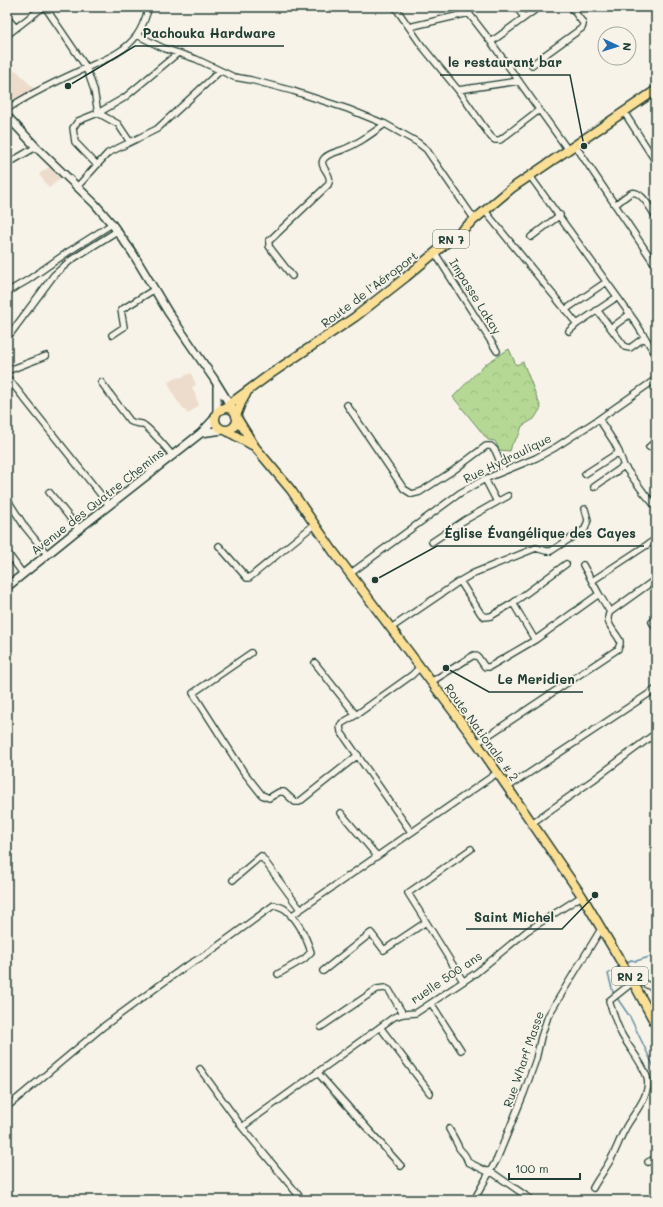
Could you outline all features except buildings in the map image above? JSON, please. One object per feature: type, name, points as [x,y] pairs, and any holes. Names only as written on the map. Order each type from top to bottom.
[{"type":"main road","name":"Route de l’Aéroport","points":[[221,411],[269,375],[355,317],[435,253],[512,188],[656,90]]},
{"type":"main road","points":[[7,116],[36,147],[95,204],[112,224],[132,252],[168,312],[217,384],[221,411],[217,426],[224,430]]},
{"type":"main road","points":[[217,384],[218,399],[221,411]]},
{"type":"main road","name":"Route de l’Aéroport","points":[[236,416],[241,403],[249,390]]},
{"type":"main road","points":[[201,433],[232,428],[236,424],[236,416],[230,409],[221,411]]},
{"type":"main road","name":"Avenue des Quatre Chemins","points":[[7,587],[201,433],[221,411]]},
{"type":"main road","name":"Route Nationale # 2","points":[[236,416],[255,447],[291,490],[333,551],[432,682],[508,787],[582,896],[633,982],[656,1025]]},
{"type":"main road","name":"Route Nationale # 2","points":[[224,430],[240,437],[255,447]]},
{"type":"street","points":[[7,36],[44,7],[86,67],[94,90],[98,113]]},
{"type":"street","points":[[7,109],[49,85],[86,67],[104,61],[118,53],[137,35],[149,7]]},
{"type":"street","points":[[396,7],[409,27],[458,90],[490,137],[495,140],[500,140],[540,110]]},
{"type":"street","points":[[464,7],[540,110],[571,147],[615,205],[656,266]]},
{"type":"street","points":[[516,7],[524,18]]},
{"type":"street","points":[[491,42],[539,7]]},
{"type":"street","points":[[532,65],[584,26],[571,7]]},
{"type":"street","points":[[409,27],[469,13]]},
{"type":"street","points":[[7,18],[16,28]]},
{"type":"street","points":[[137,35],[234,77],[251,80],[348,109],[385,124],[417,142],[426,150],[475,220]]},
{"type":"street","points":[[97,165],[75,142],[73,128],[78,121],[98,113],[124,98],[178,53]]},
{"type":"street","points":[[77,186],[108,153],[157,129],[220,71]]},
{"type":"street","points":[[458,90],[518,80]]},
{"type":"street","points":[[624,112],[656,162]]},
{"type":"street","points":[[98,113],[118,124],[130,142]]},
{"type":"street","points":[[292,276],[269,246],[270,241],[330,182],[330,178],[323,165],[323,160],[332,154],[351,146],[385,124]]},
{"type":"street","points":[[7,164],[36,147]]},
{"type":"street","points":[[530,176],[560,215],[630,314],[656,355]]},
{"type":"street","points":[[615,205],[631,194],[637,193],[641,196],[656,217]]},
{"type":"street","points":[[485,211],[577,324]]},
{"type":"street","points":[[531,236],[560,215]]},
{"type":"street","points":[[7,292],[28,280],[112,224]]},
{"type":"street","points":[[11,333],[54,275],[71,260],[116,231]]},
{"type":"street","name":"Impasse Lakay","points":[[435,253],[497,351]]},
{"type":"street","points":[[565,310],[606,282]]},
{"type":"street","points":[[112,335],[124,327],[121,310],[154,289]]},
{"type":"street","points":[[569,330],[617,297]]},
{"type":"street","points":[[597,310],[624,348],[630,348],[645,337]]},
{"type":"street","points":[[611,328],[630,314]]},
{"type":"street","points":[[7,371],[46,356]]},
{"type":"street","points":[[7,377],[109,505]]},
{"type":"street","name":"Rue Hydraulique","points":[[351,573],[449,501],[485,479],[536,458],[556,447],[656,379]]},
{"type":"street","points":[[101,382],[130,421],[143,425],[162,443],[172,456]]},
{"type":"street","points":[[347,406],[404,489],[408,492],[416,493],[438,481],[486,446],[491,446],[495,450],[504,470]]},
{"type":"street","points":[[599,419],[614,442],[624,466],[644,493],[656,506]]},
{"type":"street","points":[[649,447],[656,441]]},
{"type":"street","points":[[585,474],[619,452]]},
{"type":"street","points":[[594,487],[624,466]]},
{"type":"street","points":[[485,479],[497,502]]},
{"type":"street","points":[[49,492],[79,529]]},
{"type":"street","points":[[432,542],[465,520],[508,496]]},
{"type":"street","points":[[7,499],[25,527],[47,554]]},
{"type":"street","points":[[391,628],[474,573],[536,548],[551,551],[585,529],[588,520],[585,509]]},
{"type":"street","points":[[219,546],[246,578],[249,578],[314,524]]},
{"type":"street","points":[[592,580],[656,538]]},
{"type":"street","points":[[7,552],[23,574]]},
{"type":"street","points":[[460,581],[483,616],[491,616],[513,603],[566,564]]},
{"type":"street","points":[[583,565],[610,612]]},
{"type":"street","points":[[477,744],[618,650],[620,641],[609,623],[608,615],[656,579]]},
{"type":"street","points":[[432,682],[472,656],[476,656],[485,667],[489,667],[535,640],[599,594]]},
{"type":"street","points":[[513,603],[535,640]]},
{"type":"street","points":[[652,622],[656,628]]},
{"type":"street","points":[[251,653],[193,693],[243,770],[262,795],[269,798],[279,792],[284,792],[293,801],[299,802],[358,755]]},
{"type":"street","points":[[315,663],[356,715]]},
{"type":"street","points":[[411,832],[340,729],[342,722],[356,715],[412,675],[420,667]]},
{"type":"street","points":[[508,787],[656,689]]},
{"type":"street","points":[[532,823],[656,733]]},
{"type":"street","points":[[291,916],[497,772]]},
{"type":"street","points":[[341,812],[377,856]]},
{"type":"street","points":[[463,981],[408,893],[471,849]]},
{"type":"street","points":[[233,880],[261,856],[300,910]]},
{"type":"street","name":"ruelle 500 ans","points":[[242,1127],[394,1017],[416,1012],[431,1003],[506,949],[527,931],[582,896]]},
{"type":"street","points":[[7,1107],[104,1026],[183,968],[207,954],[274,905],[285,908],[307,941],[310,952],[304,959],[278,974]]},
{"type":"street","points":[[323,971],[370,934],[384,950],[426,922]]},
{"type":"street","name":"Rue Wharf Masse","points":[[474,1200],[497,1159],[524,1093],[536,1059],[548,1016],[601,929]]},
{"type":"street","points":[[593,1188],[612,1157],[630,1120],[636,1112],[647,1089],[648,1083],[644,1070],[622,1034],[609,1001],[633,982],[642,982],[656,990]]},
{"type":"street","points":[[321,1027],[377,990],[385,988],[389,990],[403,1014]]},
{"type":"street","points":[[431,1003],[461,1050]]},
{"type":"street","points":[[380,1027],[430,1093]]},
{"type":"street","points":[[200,1069],[242,1127],[300,1197]]},
{"type":"street","points":[[317,1072],[401,1166]]},
{"type":"street","points":[[449,1129],[457,1142],[459,1149],[466,1154],[468,1162],[486,1171],[490,1171],[532,1200]]},
{"type":"street","points":[[648,1162],[656,1158]]},
{"type":"shaded area","points":[[16,70],[37,92],[14,105],[7,101],[7,79]]},
{"type":"shaded area","points":[[54,164],[65,175],[49,188],[39,174]]},
{"type":"shaded area","points":[[191,373],[196,385],[192,387],[199,405],[188,414],[175,398],[168,382]]},
{"type":"green space","points":[[509,349],[516,365],[523,362],[541,408],[534,419],[522,426],[519,435],[512,444],[510,451],[499,450],[495,441],[488,440],[453,397],[484,365]]},
{"type":"waterway","points":[[626,963],[631,960],[636,961],[656,955]]},
{"type":"waterway","points":[[613,992],[608,974],[618,967]]},
{"type":"waterway","points":[[617,998],[630,1017],[656,1071]]},
{"type":"place","name":"Pachouka Hardware","points":[[68,86]]},
{"type":"place","name":"le restaurant bar","points":[[584,146]]},
{"type":"place","name":"Église Évangélique des Cayes","points":[[375,580]]},
{"type":"place","name":"Le Meridien","points":[[446,668]]},
{"type":"place","name":"Saint Michel","points":[[595,895]]}]
